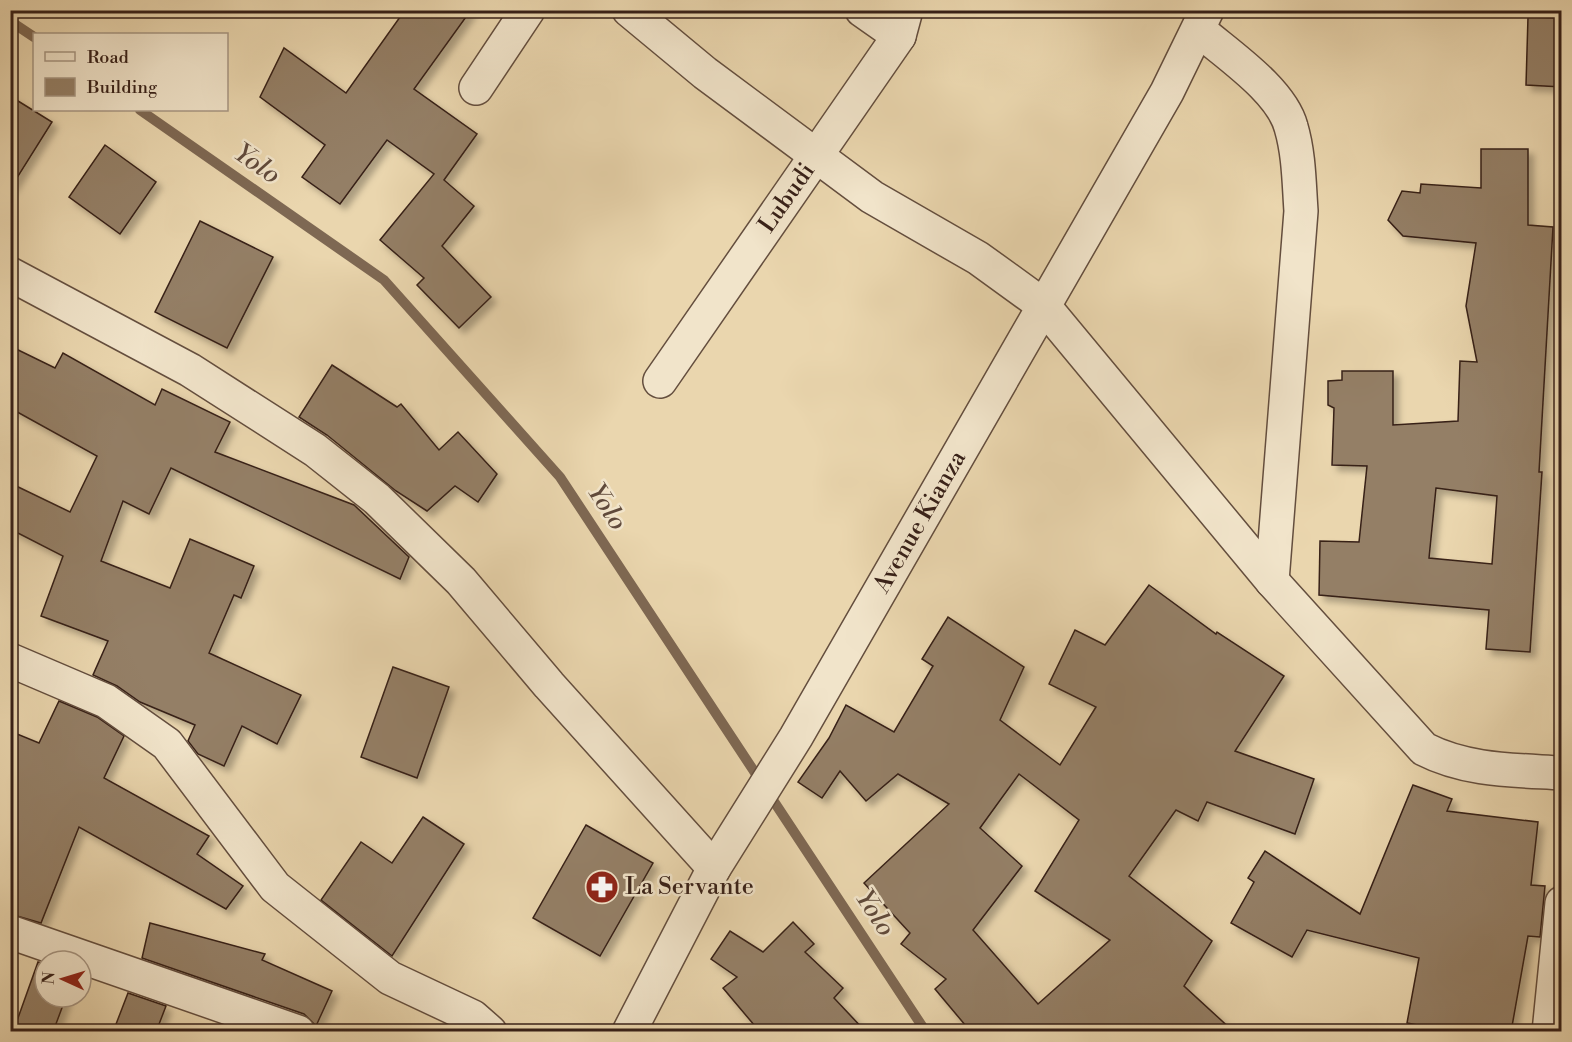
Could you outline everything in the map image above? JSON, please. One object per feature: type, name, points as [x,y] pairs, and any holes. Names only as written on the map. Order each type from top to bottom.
[{"type":"street","points":[[476,88],[528,10]]},
{"type":"street","points":[[629,10],[705,73],[872,197],[978,258],[1044,305],[1272,581],[1424,749],[1446,760],[1488,769],[1562,773]]},
{"type":"street","points":[[862,10],[903,23]]},
{"type":"street","points":[[1203,20],[1278,101],[1291,125],[1299,166],[1301,211],[1272,581]]},
{"type":"street","name":"Avenue Kianza","points":[[629,1032],[714,868],[796,737],[1167,92],[1203,20]]},
{"type":"street","name":"Lubudi","points":[[660,381],[816,155],[903,23]]},
{"type":"street","points":[[10,274],[190,370],[315,450],[376,499],[461,582],[549,685],[714,868]]},
{"type":"street","points":[[10,660],[106,701],[167,744],[275,887],[390,978],[474,1027]]},
{"type":"street","points":[[1549,1032],[1562,903]]},
{"type":"street","points":[[10,932],[298,1032]]},
{"type":"building","points":[[405,10],[471,10],[414,89],[477,134],[444,180],[474,206],[442,246],[491,297],[459,328],[417,285],[424,278],[380,240],[434,174],[387,140],[340,204],[302,177],[325,145],[260,97],[284,48],[346,93]]},
{"type":"building","points":[[1528,17],[1562,18],[1562,87],[1526,85]]},
{"type":"building","points":[[10,96],[52,122],[10,189]]},
{"type":"building","points":[[105,145],[156,182],[120,234],[69,197]]},
{"type":"building","points":[[1481,149],[1528,149],[1528,225],[1553,227],[1539,472],[1542,472],[1530,652],[1486,649],[1489,610],[1319,595],[1320,541],[1359,542],[1367,466],[1332,465],[1334,408],[1328,405],[1328,381],[1342,380],[1342,371],[1393,371],[1393,425],[1458,421],[1460,361],[1477,362],[1466,306],[1476,243],[1403,236],[1388,220],[1402,191],[1420,193],[1421,184],[1481,188]],"holes":[[[1436,488],[1497,496],[1492,564],[1429,558]]]},
{"type":"building","points":[[200,221],[273,257],[227,348],[155,312]]},
{"type":"building","points":[[10,346],[55,368],[63,353],[155,405],[162,389],[230,422],[215,452],[354,505],[409,557],[400,579],[171,468],[149,514],[123,501],[101,561],[170,588],[190,539],[254,566],[241,598],[234,595],[209,653],[301,695],[277,744],[242,726],[224,766],[198,754],[188,741],[195,725],[140,702],[117,686],[93,675],[108,641],[41,616],[63,556],[10,529],[10,483],[70,512],[97,456],[10,408]]},
{"type":"building","points":[[332,365],[397,407],[401,404],[439,450],[458,432],[497,474],[478,502],[455,486],[427,511],[396,491],[327,435],[299,417]]},
{"type":"building","points":[[1149,585],[1216,634],[1217,632],[1284,676],[1235,751],[1314,779],[1295,834],[1207,802],[1198,821],[1176,810],[1129,876],[1212,941],[1184,986],[1234,1032],[971,1032],[935,989],[946,979],[901,944],[910,933],[864,883],[949,804],[898,774],[866,801],[840,771],[822,798],[798,782],[829,738],[846,705],[894,732],[933,666],[922,659],[948,617],[1024,667],[1000,720],[1060,765],[1096,707],[1049,684],[1075,630],[1105,645]],"holes":[[[1019,774],[1079,820],[1035,891],[1110,940],[1038,1004],[973,930],[1022,866],[980,828]]]},
{"type":"building","points":[[393,667],[449,687],[417,778],[361,757]]},
{"type":"building","points":[[59,701],[97,717],[124,736],[104,778],[209,836],[197,854],[243,886],[226,909],[79,827],[41,923],[10,914],[10,731],[39,743]]},
{"type":"building","points":[[1413,785],[1452,799],[1447,811],[1538,822],[1531,885],[1545,886],[1540,937],[1528,936],[1511,1032],[1454,1032],[1407,1023],[1419,958],[1307,930],[1292,957],[1231,923],[1254,882],[1248,878],[1265,851],[1360,914]]},
{"type":"building","points":[[423,817],[464,844],[392,956],[321,900],[361,842],[392,863]]},
{"type":"building","points":[[586,825],[653,863],[600,956],[533,918]]},
{"type":"building","points":[[793,922],[814,944],[805,952],[843,988],[834,998],[866,1032],[760,1032],[723,988],[737,977],[711,959],[730,931],[763,952]]},
{"type":"building","points":[[150,923],[265,954],[262,960],[332,991],[316,1026],[304,1014],[142,958]]},
{"type":"building","points":[[33,976],[33,1009],[62,1009],[53,1032],[13,1032]]},
{"type":"building","points":[[128,993],[166,1006],[156,1032],[113,1032]]},
{"type":"waterway","name":"Yolo","points":[[10,21],[33,36]]},
{"type":"waterway","name":"Yolo","points":[[141,111],[384,280],[560,477],[926,1032]]},
{"type":"place","name":"La Servante","points":[[602,887]]}]
